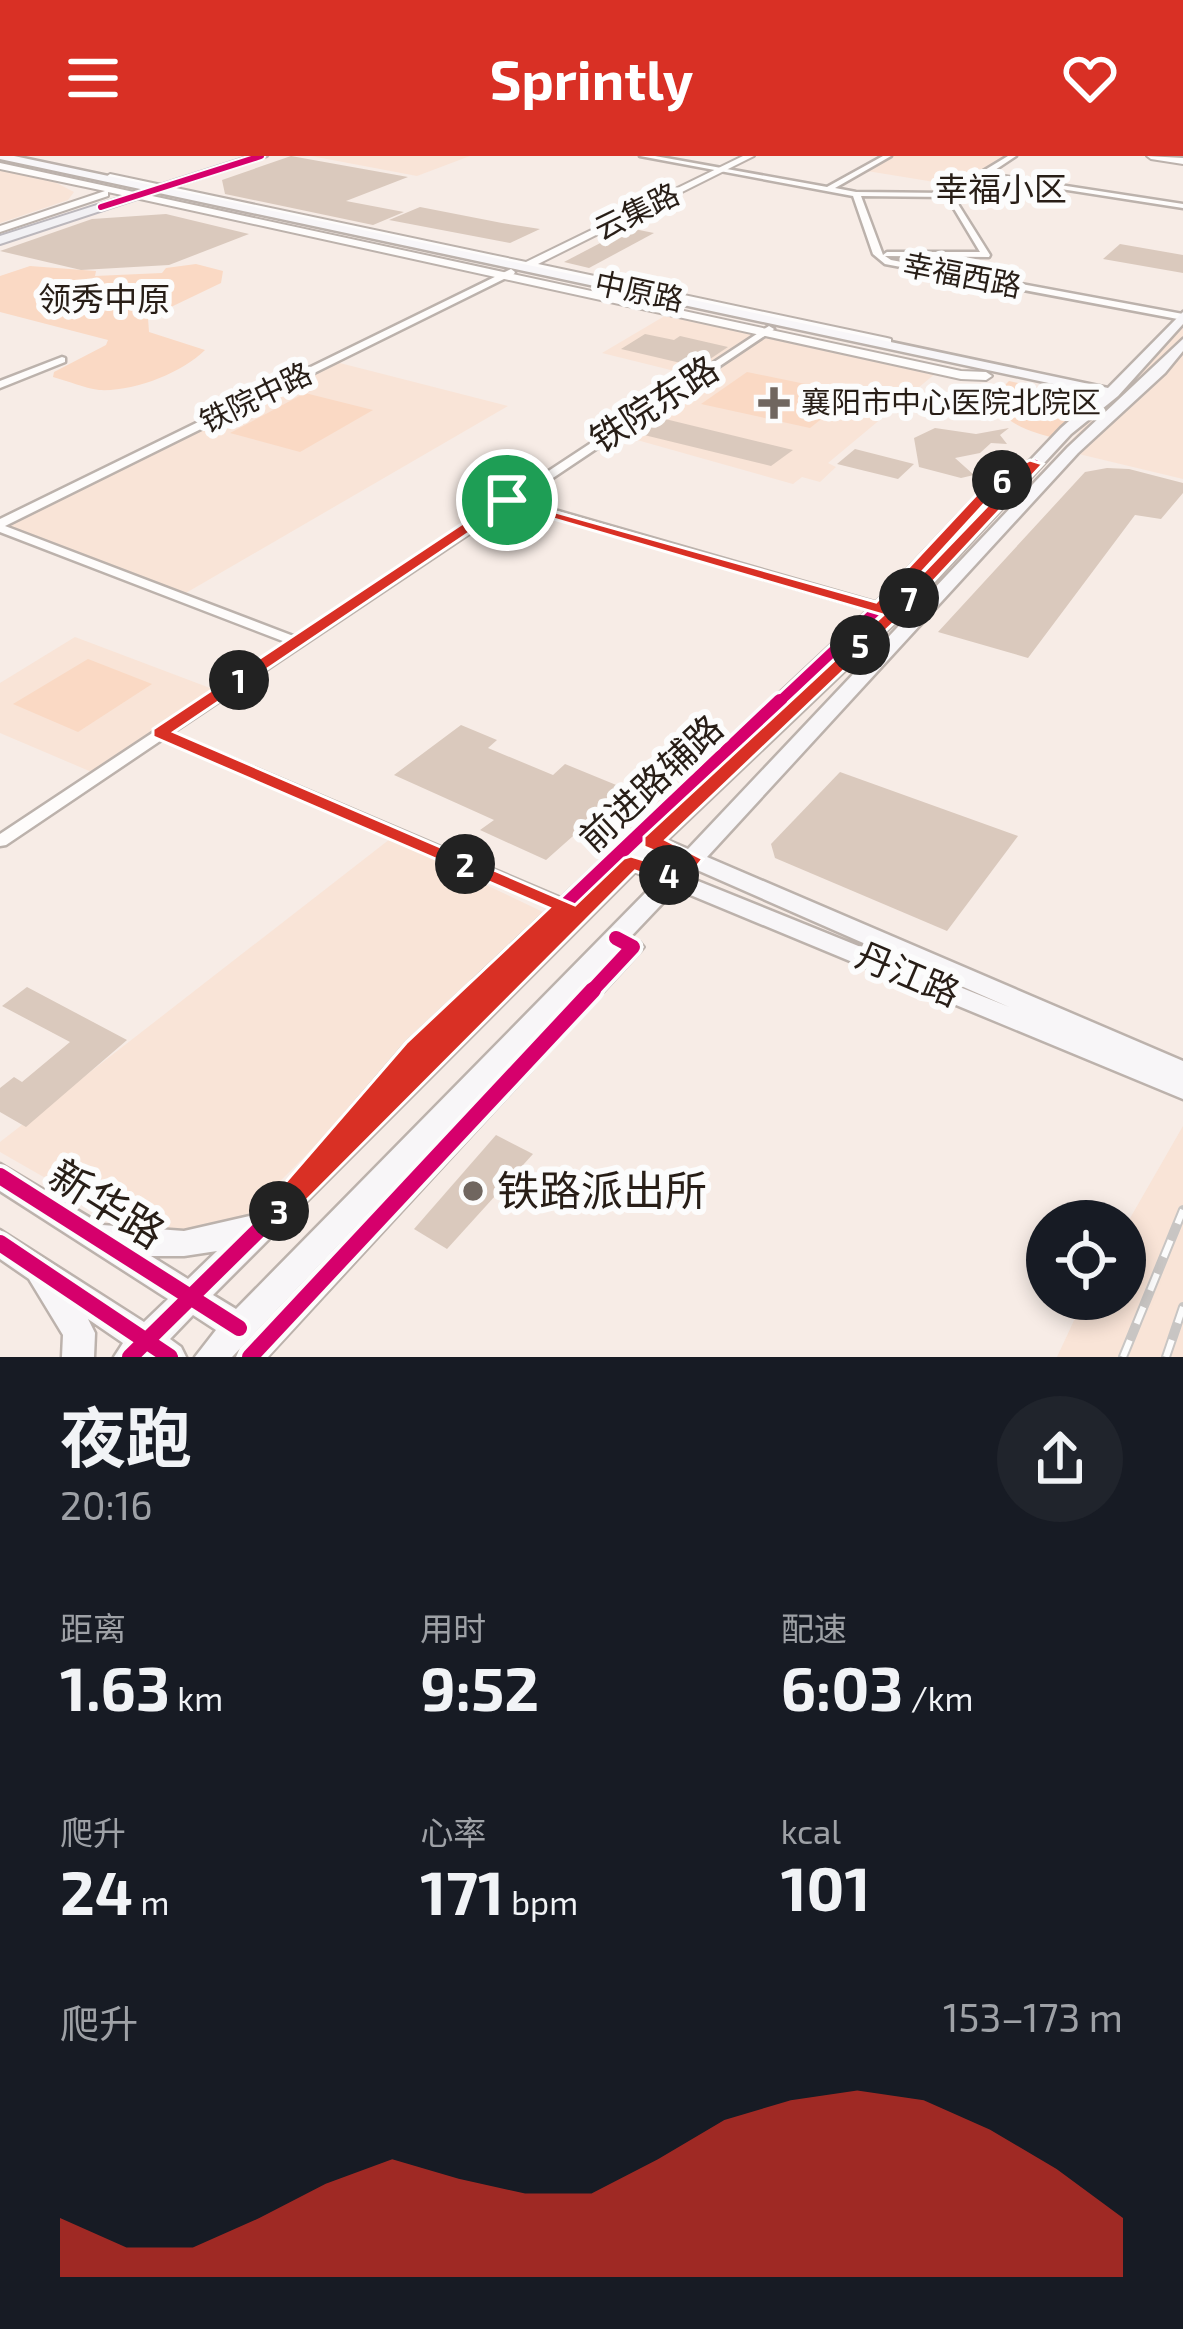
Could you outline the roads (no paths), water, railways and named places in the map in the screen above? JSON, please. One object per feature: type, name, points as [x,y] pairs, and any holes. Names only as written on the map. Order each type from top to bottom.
[{"type":"main road","points":[[140,192],[179,189],[237,156]]},
{"type":"main road","points":[[0,236],[104,193],[179,189],[261,156]]},
{"type":"main road","name":"中原路","points":[[0,162],[104,193],[179,189],[766,330],[1066,383],[1114,399]]},
{"type":"main road","name":"中原路","points":[[517,270],[991,372],[1040,388],[1114,399]]},
{"type":"main road","points":[[616,938],[1072,450],[1183,316]]},
{"type":"main road","points":[[0,1243],[149,1351],[192,1296],[572,910],[652,842],[1066,431],[1183,343]]},
{"type":"main road","points":[[1066,383],[1106,382],[1134,371]]},
{"type":"main road","points":[[1040,388],[1076,411],[1066,431]]},
{"type":"main road","name":"丹江路","points":[[652,842],[684,868],[1183,1089]]},
{"type":"main road","name":"丹江路","points":[[631,862],[684,868],[1183,1072]]},
{"type":"main road","name":"新华路","points":[[0,1175],[192,1296],[245,1342]]},
{"type":"main road","points":[[90,1232],[151,1246],[206,1244],[269,1220]]},
{"type":"main road","points":[[39,1268],[79,1333],[79,1357]]},
{"type":"main road","points":[[211,1357],[245,1342]]},
{"type":"street","points":[[13,156],[140,192],[517,270]]},
{"type":"street","points":[[644,156],[856,194],[949,195],[1013,156]]},
{"type":"street","name":"云集路","points":[[517,270],[750,156]]},
{"type":"street","points":[[828,189],[888,156]]},
{"type":"street","points":[[1151,156],[1183,160]]},
{"type":"street","points":[[1164,156],[1183,160]]},
{"type":"street","points":[[985,175],[1183,206]]},
{"type":"street","points":[[179,189],[517,270]]},
{"type":"street","points":[[0,236],[140,192]]},
{"type":"street","name":"幸福西路","points":[[856,194],[877,254],[905,266],[1183,316]]},
{"type":"street","points":[[877,254],[986,255],[949,195]]},
{"type":"street","name":"铁院中路","points":[[0,526],[517,270]]},
{"type":"street","name":"铁院东路","points":[[0,841],[766,330]]},
{"type":"street","points":[[0,385],[62,360]]},
{"type":"street","points":[[507,500],[887,610]]},
{"type":"street","points":[[0,526],[296,642]]},
{"type":"street","name":"前进路辅路","points":[[572,910],[887,610]]},
{"type":"street","points":[[160,733],[572,910]]},
{"type":"street","points":[[245,1342],[633,947],[616,938]]},
{"type":"railway","points":[[1123,1357],[1183,1210]]},
{"type":"railway","points":[[1166,1357],[1183,1307]]},
{"type":"place","name":"襄阳市中心医院北院区","points":[[774,403]]},
{"type":"place","name":"铁路派出所","points":[[473,1191]]},
{"type":"district","name":"幸福小区","points":[[1001,189]]},
{"type":"district","name":"领秀中原","points":[[104,299]]}]
